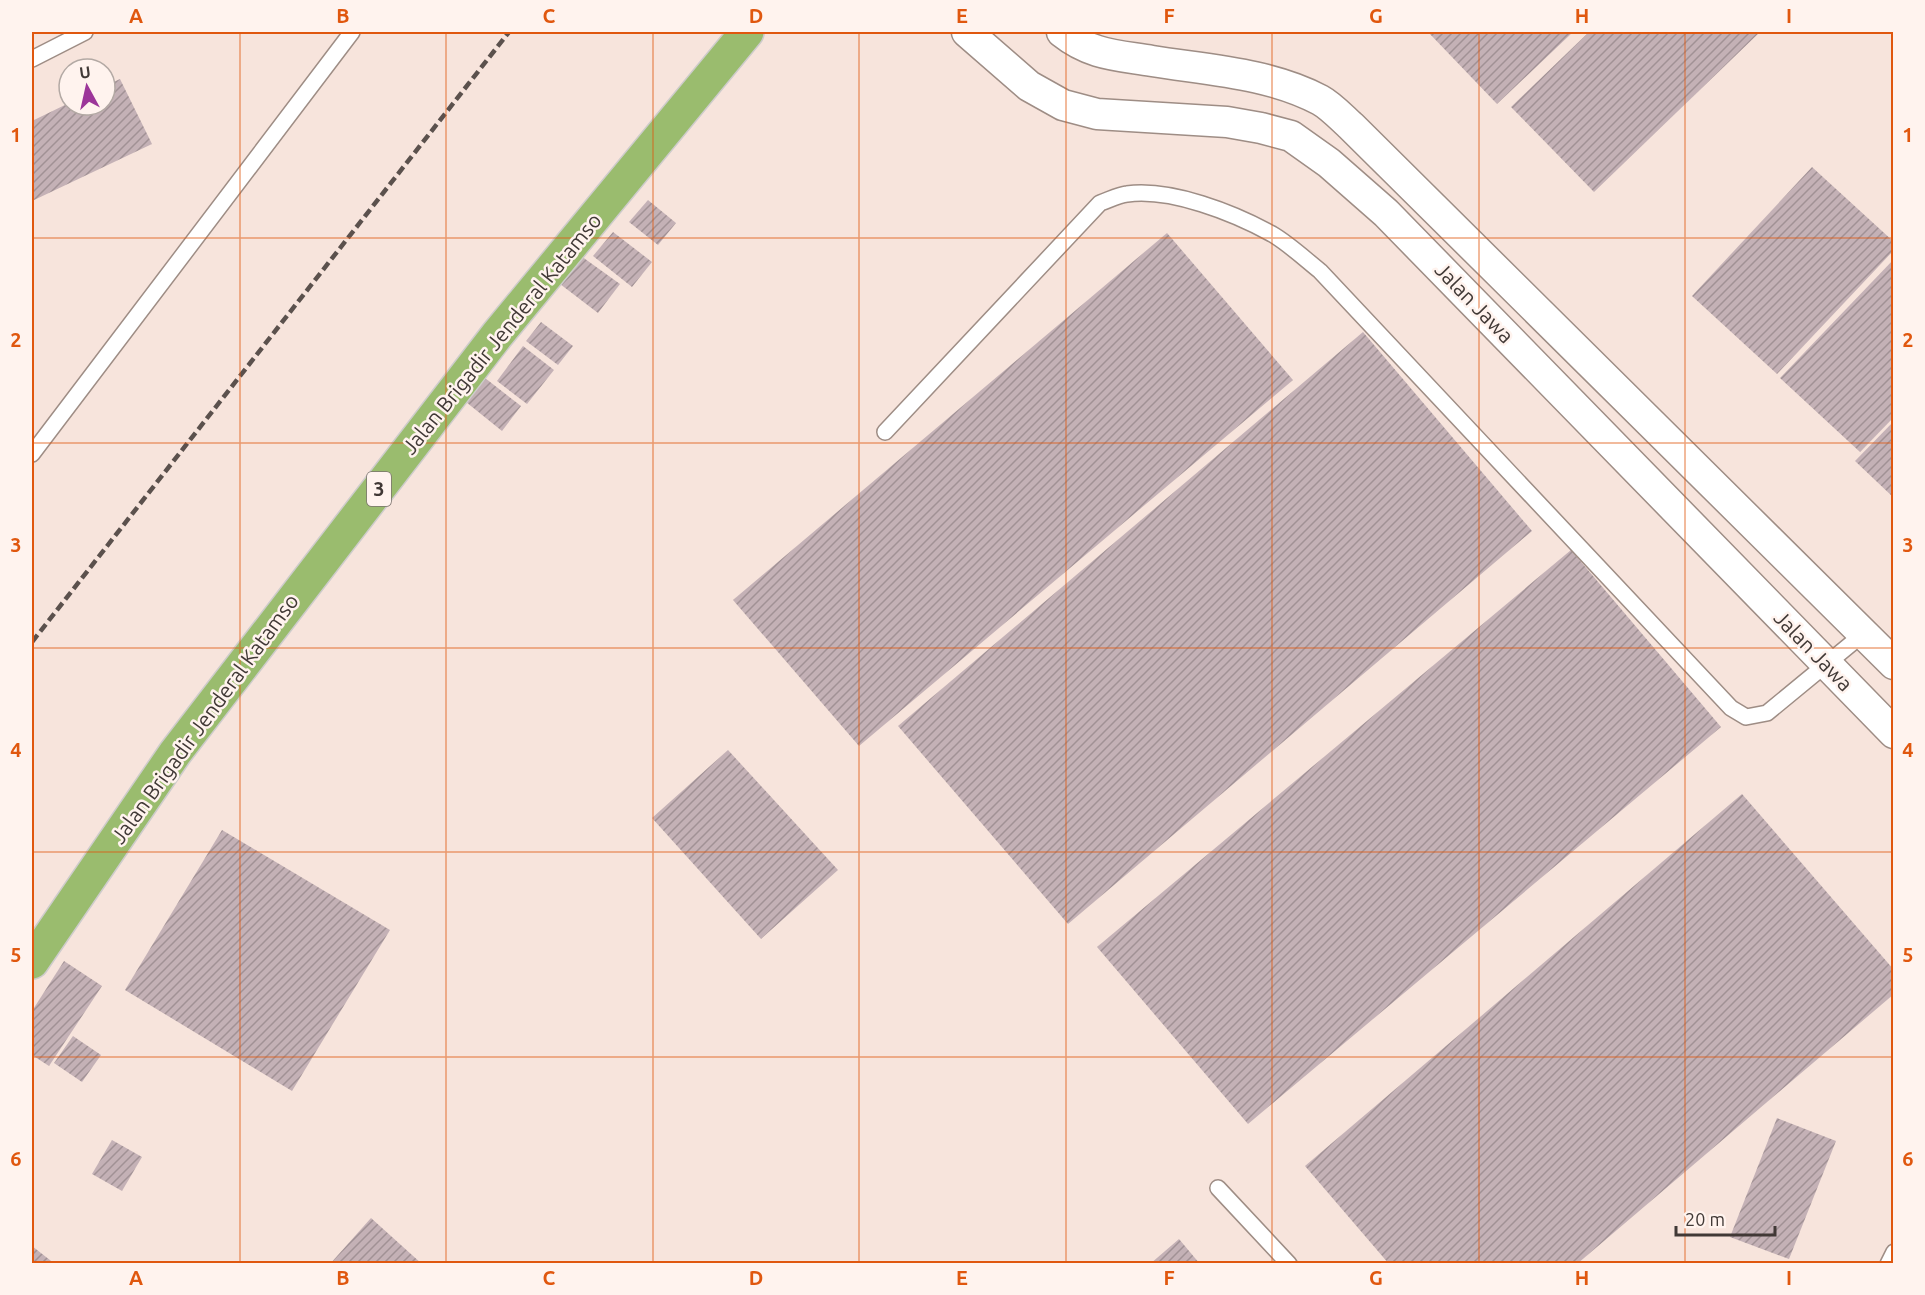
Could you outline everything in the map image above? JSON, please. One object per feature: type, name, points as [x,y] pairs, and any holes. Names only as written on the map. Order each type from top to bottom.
[{"type":"highway","name":"Jalan Brigadir Jenderal Katamso","points":[[32,962],[175,753],[497,335],[747,32]]},
{"type":"street","name":"Jalan Jawa","points":[[967,32],[1029,86],[1063,105],[1097,114],[1227,122],[1261,128],[1291,136],[1329,163],[1386,213],[1893,733]]},
{"type":"street","name":"Jalan Jawa","points":[[1062,32],[1079,45],[1103,53],[1245,76],[1287,86],[1322,101],[1359,134],[1893,664]]},
{"type":"lane","points":[[32,59],[85,32]]},
{"type":"lane","points":[[32,454],[352,32]]},
{"type":"lane","points":[[885,432],[1100,203],[1126,194],[1159,194],[1194,202],[1237,218],[1273,235],[1320,271],[1731,708],[1746,717],[1767,713],[1863,634]]},
{"type":"lane","points":[[1218,1188],[1290,1263]]},
{"type":"lane","points":[[1888,1263],[1893,1252]]},
{"type":"building","points":[[1428,32],[1573,32],[1497,104]]},
{"type":"building","points":[[1589,32],[1760,32],[1594,192],[1511,107]]},
{"type":"building","points":[[120,79],[152,144],[32,201],[32,121],[57,109],[57,117],[117,117],[117,80]]},
{"type":"building","points":[[1812,167],[1894,242],[1894,250],[1777,374],[1692,296]]},
{"type":"building","points":[[648,200],[676,223],[658,245],[629,222]]},
{"type":"building","points":[[613,232],[652,262],[632,287],[593,256]]},
{"type":"building","points":[[1167,233],[1293,380],[859,746],[733,600]]},
{"type":"building","points":[[581,256],[620,284],[598,313],[560,284]]},
{"type":"building","points":[[1894,259],[1894,417],[1860,452],[1780,378]]},
{"type":"building","points":[[541,322],[573,346],[558,365],[526,341]]},
{"type":"building","points":[[1363,332],[1532,531],[1068,924],[898,726]]},
{"type":"building","points":[[523,346],[554,370],[527,404],[497,381]]},
{"type":"building","points":[[485,378],[521,406],[502,431],[466,402]]},
{"type":"building","points":[[1894,421],[1894,498],[1855,461]]},
{"type":"building","points":[[1571,550],[1721,727],[1248,1124],[1097,947]]},
{"type":"building","points":[[728,750],[838,870],[761,939],[652,818]]},
{"type":"building","points":[[1742,794],[1894,970],[1894,994],[1577,1264],[1389,1264],[1305,1166]]},
{"type":"building","points":[[222,830],[390,930],[292,1091],[125,990]]},
{"type":"building","points":[[64,961],[102,986],[49,1066],[32,1055],[32,1011]]},
{"type":"building","points":[[73,1036],[101,1055],[82,1082],[54,1063]]},
{"type":"building","points":[[1777,1118],[1836,1141],[1789,1259],[1730,1237]]},
{"type":"building","points":[[112,1140],[142,1157],[122,1191],[92,1174]]},
{"type":"building","points":[[371,1218],[422,1264],[330,1264]]},
{"type":"building","points":[[1179,1239],[1200,1264],[1150,1264]]},
{"type":"building","points":[[32,1246],[55,1264],[32,1264]]},
{"type":"railway","points":[[32,642],[509,32]]}]
